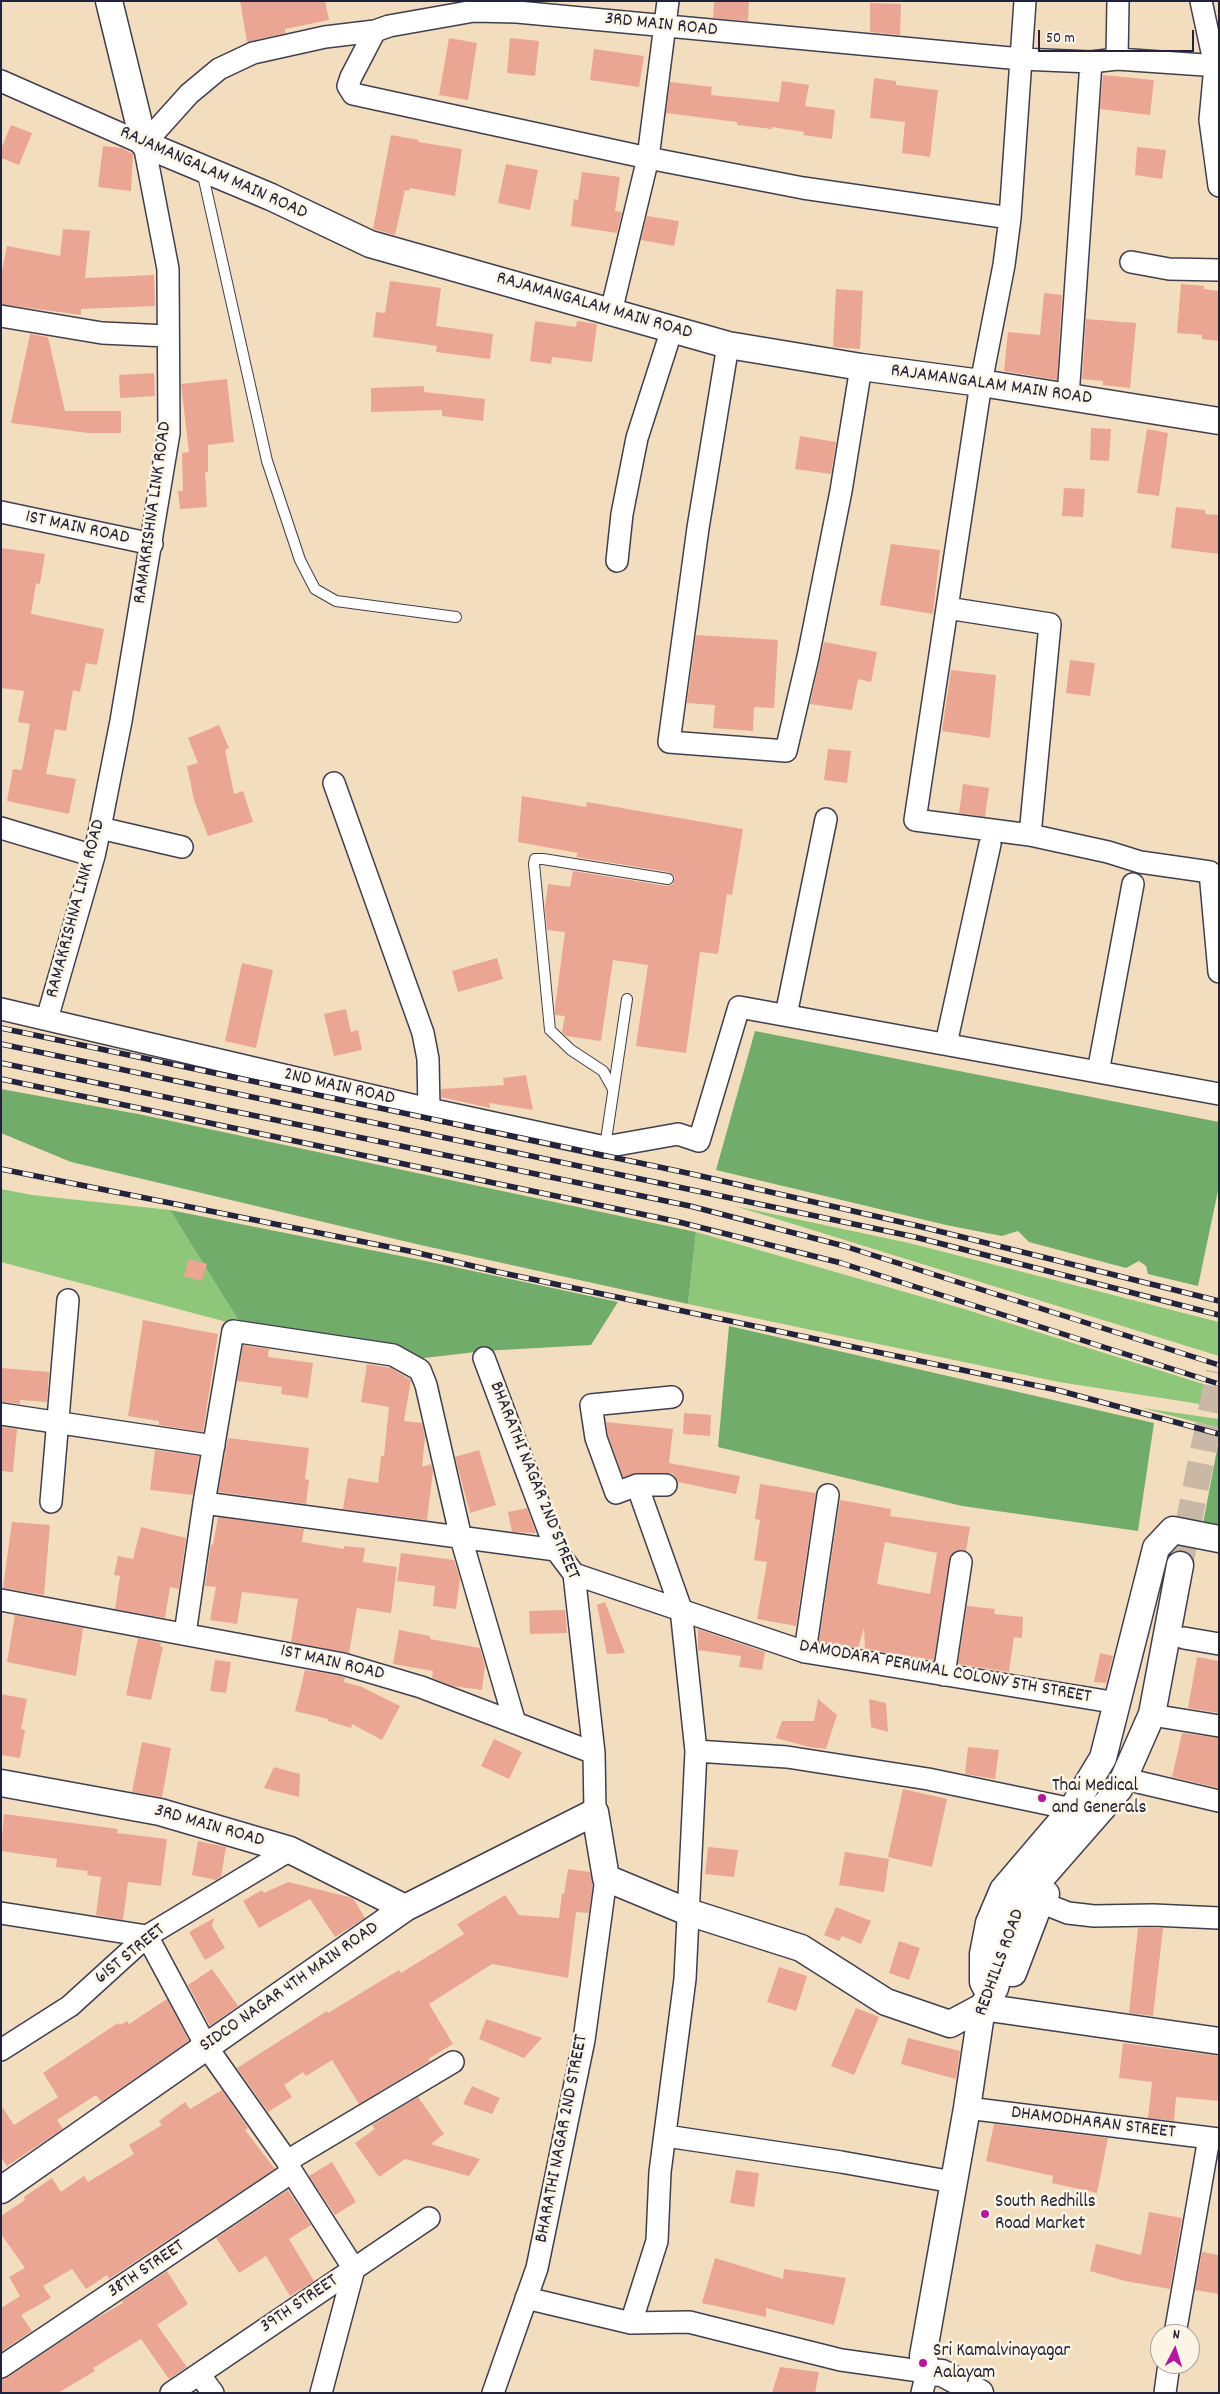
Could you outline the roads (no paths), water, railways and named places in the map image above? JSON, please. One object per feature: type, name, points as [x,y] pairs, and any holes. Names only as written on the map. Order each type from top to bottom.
[{"type":"street","name":"RAMAKRISHNA LINK ROAD","points":[[47,1019],[94,856],[100,828],[152,544],[169,433],[168,269],[144,144],[109,1]]},
{"type":"street","points":[[611,312],[648,158],[668,1]]},
{"type":"street","points":[[1025,1],[1010,218],[1004,265],[981,383],[915,820],[1030,835],[1108,852],[1140,862],[1210,872],[1219,972]]},
{"type":"street","points":[[1117,59],[1118,1]]},
{"type":"street","points":[[1201,1],[1217,66],[1210,120],[1219,186]]},
{"type":"street","name":"3RD MAIN ROAD","points":[[144,144],[189,94],[219,69],[253,53],[325,37],[375,31],[389,26],[474,11],[517,12],[1021,59],[1091,62],[1117,59],[1217,66]]},
{"type":"street","points":[[375,31],[350,77],[348,86],[353,94],[648,158],[803,188],[1010,218]]},
{"type":"street","points":[[1068,397],[1091,62]]},
{"type":"street","name":"RAJAMANGALAM MAIN ROAD","points":[[1,81],[270,197],[370,244],[728,345],[860,367],[981,383],[1219,421]]},
{"type":"street","points":[[1131,262],[1169,269],[1219,270]]},
{"type":"street","points":[[1,316],[102,333],[168,336]]},
{"type":"street","points":[[617,561],[622,514],[637,438],[672,329]]},
{"type":"street","points":[[728,345],[698,528],[669,742],[786,751],[808,657],[839,501],[860,367]]},
{"type":"street","name":"1ST MAIN ROAD","points":[[1,512],[152,544]]},
{"type":"street","points":[[947,608],[1050,624],[1030,835]]},
{"type":"street","points":[[334,783],[423,1033],[428,1059],[429,1109]]},
{"type":"street","points":[[826,819],[786,1015],[1219,1094]]},
{"type":"street","points":[[1,828],[94,856]]},
{"type":"street","points":[[100,828],[182,846]]},
{"type":"street","points":[[946,1044],[990,844]]},
{"type":"street","points":[[1098,1072],[1133,884]]},
{"type":"street","name":"2ND MAIN ROAD","points":[[1,1009],[429,1109],[605,1147],[678,1134],[699,1141],[739,1007],[786,1015]]},
{"type":"street","points":[[50,1502],[68,1300]]},
{"type":"street","points":[[185,1634],[204,1503],[233,1331],[393,1355],[420,1370],[426,1385],[461,1538],[515,1723]]},
{"type":"street","name":"BHARATHI NAGAR 2ND STREET","points":[[484,1358],[556,1550],[574,1574],[594,1753]]},
{"type":"street","points":[[666,1485],[637,1486],[616,1493],[596,1438],[591,1405],[672,1397]]},
{"type":"street","points":[[1,1414],[214,1446]]},
{"type":"street","points":[[631,2324],[657,2241],[660,2172],[685,1980],[696,1751],[681,1609],[637,1486]]},
{"type":"street","points":[[805,1652],[828,1495]]},
{"type":"street","points":[[204,1503],[556,1550]]},
{"type":"street","points":[[594,1753],[595,1812],[606,1878],[688,1912],[800,1948],[886,2002],[950,2024],[989,1997],[1012,1974],[1040,1902],[1119,1809],[1138,1782],[1147,1765],[1164,1717],[1210,1537],[1173,1530],[1156,1548],[1103,1758],[1072,1809],[1003,1890],[988,1923],[983,1954],[983,1982],[989,1997]]},
{"type":"street","points":[[944,1674],[961,1562]]},
{"type":"street","name":"REDHILLS ROAD","points":[[924,2382],[923,2356],[967,2108],[989,1997],[1011,1925],[1028,1893],[1118,1789],[1148,1722],[1166,1647],[1180,1565]]},
{"type":"street","name":"DAMODARA PERUMAL COLONY 5TH STREET","points":[[574,1574],[805,1652],[1118,1703]]},
{"type":"street","name":"1ST MAIN ROAD","points":[[1,1600],[342,1664],[421,1687],[594,1753]]},
{"type":"street","points":[[1184,1638],[1219,1644]]},
{"type":"street","points":[[1164,1717],[1219,1726]]},
{"type":"street","points":[[696,1751],[787,1757],[928,1779],[1072,1809]]},
{"type":"street","points":[[1138,1782],[1219,1801]]},
{"type":"street","name":"3RD MAIN ROAD","points":[[1,1783],[160,1812],[290,1850],[405,1908]]},
{"type":"street","name":"SIDCO NAGAR 4TH MAIN ROAD","points":[[1,2190],[405,1908],[595,1812]]},
{"type":"street","name":"61ST STREET","points":[[1,2050],[70,2006],[147,1936],[290,1850]]},
{"type":"street","name":"BHARATHI NAGAR 2ND STREET","points":[[493,2393],[537,2268],[584,2040],[606,1878]]},
{"type":"street","points":[[1040,1902],[1068,1913],[1094,1916],[1153,1915],[1219,1918]]},
{"type":"street","points":[[1,1913],[147,1936],[206,2046],[290,2166],[354,2269],[321,2393]]},
{"type":"street","points":[[989,1997],[1219,2042]]},
{"type":"street","name":"38TH STREET","points":[[1,2367],[290,2166],[453,2062]]},
{"type":"street","name":"DHAMODHARAN STREET","points":[[967,2108],[1214,2139]]},
{"type":"street","points":[[666,2136],[841,2162],[953,2182]]},
{"type":"street","points":[[1177,2324],[1214,2139]]},
{"type":"street","name":"39TH STREET","points":[[171,2393],[429,2218]]},
{"type":"street","points":[[526,2298],[631,2324],[689,2322],[924,2382],[942,2373],[980,2393]]},
{"type":"street","points":[[200,2374],[213,2393]]},
{"type":"street","points":[[1164,2393],[1168,2374]]},
{"type":"lane","points":[[202,168],[267,461],[300,560],[315,589],[336,601],[456,616]]},
{"type":"lane","points":[[613,1089],[603,1071],[570,1050],[550,1030],[535,859],[668,879]]},
{"type":"lane","points":[[605,1147],[627,998]]},
{"type":"tunnel","points":[[1180,1565],[1219,1372]]},
{"type":"railway","points":[[1,1028],[692,1174],[918,1226],[1219,1301]]},
{"type":"railway","points":[[1,1044],[915,1237],[1219,1315]]},
{"type":"railway","points":[[1,1063],[690,1206],[844,1246],[1219,1365]]},
{"type":"railway","points":[[1,1079],[679,1222],[841,1263],[1219,1384]]},
{"type":"railway","points":[[1,1169],[414,1252],[498,1272],[1057,1390],[1219,1434]]},
{"type":"place","name":"Thai Medical and Generals","points":[[1042,1798]]},
{"type":"place","name":"South Redhills Road Market","points":[[985,2214]]},
{"type":"place","name":"Sri Kamalvinayagar Aalayam","points":[[923,2363]]}]
